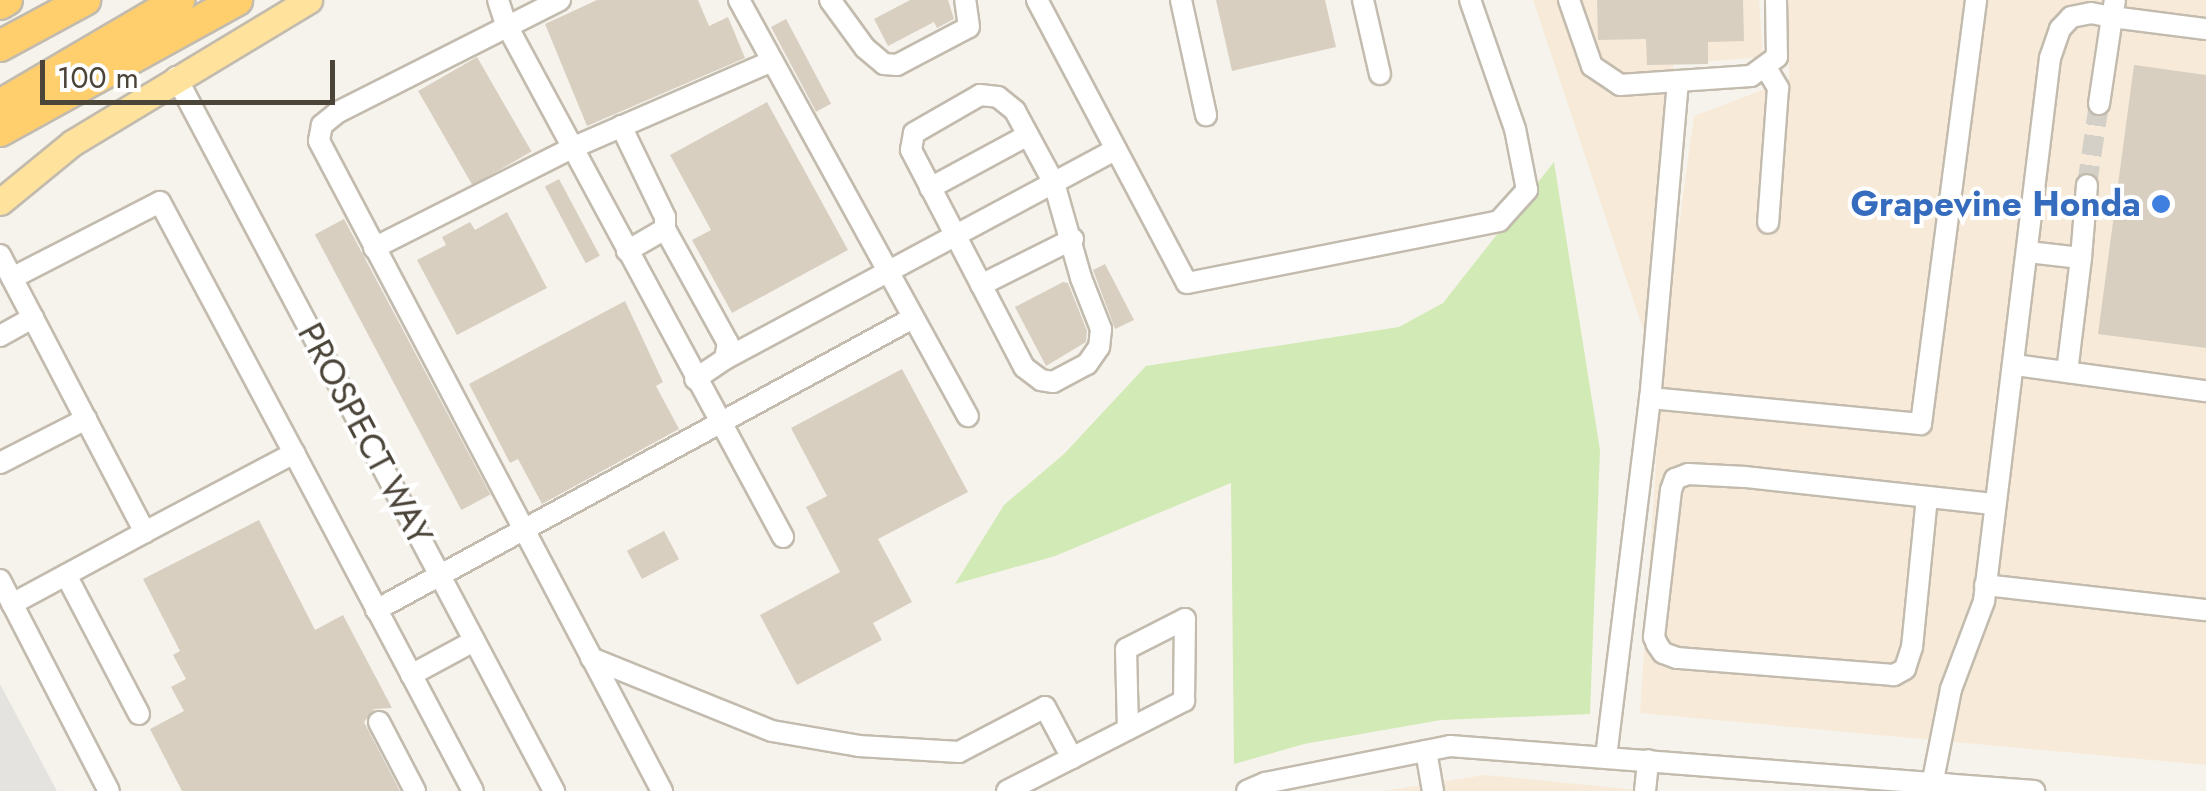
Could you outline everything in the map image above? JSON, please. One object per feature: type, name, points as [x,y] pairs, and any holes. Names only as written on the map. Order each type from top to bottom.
[{"type":"highway","points":[[0,4],[7,0]]},
{"type":"highway","points":[[0,46],[85,0]]},
{"type":"highway","points":[[0,105],[179,0]]},
{"type":"highway","points":[[0,131],[236,0]]},
{"type":"main road","points":[[0,202],[72,143],[309,0]]},
{"type":"street","points":[[482,0],[506,24]]},
{"type":"street","points":[[498,0],[506,24],[783,537]]},
{"type":"street","points":[[560,0],[506,24],[322,124],[319,141],[662,791]]},
{"type":"street","points":[[830,0],[866,48],[884,64],[897,65],[969,26],[965,0]]},
{"type":"street","points":[[1037,0],[1187,283],[1499,221],[1527,190],[1514,128],[1470,0]]},
{"type":"street","points":[[1181,0],[1206,115]]},
{"type":"street","points":[[1363,0],[1380,74]]},
{"type":"street","points":[[1569,0],[1592,66],[1620,85],[1751,76],[1777,57],[1776,0]]},
{"type":"street","points":[[1650,398],[1921,424],[1976,0]]},
{"type":"street","points":[[1934,780],[1946,707],[1986,584],[2050,58],[2067,22],[2061,0]]},
{"type":"street","points":[[741,1],[968,416]]},
{"type":"street","points":[[2067,22],[2113,8],[2206,29]]},
{"type":"street","points":[[2099,104],[2113,8]]},
{"type":"street","points":[[374,248],[572,148],[772,61]]},
{"type":"street","points":[[1765,66],[1778,88],[1768,223]]},
{"type":"street","name":"PROSPECT WAY","points":[[176,77],[554,791]]},
{"type":"street","points":[[1606,757],[1650,398],[1678,81]]},
{"type":"street","points":[[980,95],[998,97],[1015,111],[1054,183],[1081,278],[1101,329],[1099,347],[1087,364],[1053,382],[1041,380],[1024,368],[911,150],[914,133],[980,95]]},
{"type":"street","points":[[622,126],[665,216],[665,230],[728,342],[725,359]]},
{"type":"street","points":[[930,188],[1028,135]]},
{"type":"street","points":[[695,379],[725,359],[1115,150]]},
{"type":"street","points":[[2066,372],[2087,186]]},
{"type":"street","points":[[12,278],[160,202],[473,791]]},
{"type":"street","points":[[627,251],[665,230]]},
{"type":"street","points":[[981,285],[1073,239]]},
{"type":"street","points":[[2028,252],[2080,258]]},
{"type":"street","points":[[0,255],[144,532]]},
{"type":"street","points":[[0,336],[34,318]]},
{"type":"street","points":[[376,610],[913,318]]},
{"type":"street","points":[[2014,365],[2206,390]]},
{"type":"street","points":[[0,464],[86,418]]},
{"type":"street","points":[[12,604],[294,453]]},
{"type":"street","points":[[1927,497],[1905,669],[1894,675],[1677,658],[1663,653],[1657,644],[1656,623],[1675,479],[1701,474],[1927,497],[1995,504]]},
{"type":"street","points":[[66,575],[139,714]]},
{"type":"street","points":[[0,580],[109,791]]},
{"type":"street","points":[[1986,584],[2206,610]]},
{"type":"street","points":[[1007,791],[1184,701],[1185,619],[1126,650],[1128,729]]},
{"type":"street","points":[[410,675],[474,641]]},
{"type":"street","points":[[589,657],[772,731],[859,746],[958,752],[1045,707],[1072,758]]},
{"type":"street","points":[[379,722],[415,791]]},
{"type":"street","points":[[1247,791],[1265,783],[1450,746],[1934,780],[2034,791]]},
{"type":"street","points":[[1426,750],[1433,791]]},
{"type":"street","points":[[1645,791],[1648,760]]},
{"type":"shaded area","points":[[1533,0],[1759,0],[1763,57],[1674,64],[1646,338]]},
{"type":"shaded area","points":[[1787,0],[2206,0],[2206,765],[1640,713],[1664,335],[1694,116],[1789,80]]},
{"type":"shaded area","points":[[0,684],[57,791],[0,791]]},
{"type":"shaded area","points":[[1485,775],[1647,791],[1383,791]]},
{"type":"green space","points":[[1554,162],[1600,450],[1590,714],[1441,720],[1304,744],[1234,764],[1231,483],[1055,556],[955,584],[1004,505],[1064,454],[1146,366],[1399,327],[1443,303]]},
{"type":"building","points":[[597,0],[698,0],[709,26],[728,17],[745,58],[587,126],[545,24]]},
{"type":"building","points":[[910,0],[948,0],[954,19],[937,28],[934,22],[888,46],[874,19]]},
{"type":"building","points":[[1216,0],[1325,0],[1336,47],[1232,71]]},
{"type":"building","points":[[1597,0],[1743,0],[1744,41],[1708,42],[1708,64],[1647,65],[1646,39],[1598,40]]},
{"type":"building","points":[[786,19],[831,104],[816,112],[771,27]]},
{"type":"building","points":[[477,57],[532,151],[473,185],[418,91]]},
{"type":"building","name":"Grapevine Honda","points":[[2134,65],[2206,75],[2206,348],[2098,334]]},
{"type":"building","points":[[767,102],[848,250],[732,313],[692,240],[711,230],[670,155]]},
{"type":"building","points":[[559,179],[600,256],[586,263],[545,187]]},
{"type":"building","points":[[507,212],[547,288],[457,335],[417,260],[446,245],[442,237],[470,222],[475,230]]},
{"type":"building","points":[[344,219],[490,494],[461,510],[315,234]]},
{"type":"building","points":[[1105,264],[1134,320],[1115,329],[1093,270]]},
{"type":"building","points":[[1068,283],[1087,331],[1086,342],[1046,366],[1015,307]]},
{"type":"building","points":[[625,301],[663,382],[656,386],[679,429],[542,504],[518,459],[510,463],[469,384]]},
{"type":"building","points":[[902,369],[968,492],[878,539],[912,602],[873,623],[882,640],[797,685],[760,615],[840,572],[806,507],[827,496],[791,428]]},
{"type":"building","points":[[259,520],[315,630],[343,615],[392,708],[374,709],[364,722],[400,791],[182,791],[150,729],[184,711],[171,687],[186,679],[173,655],[180,651],[143,579]]},
{"type":"building","points":[[664,531],[679,559],[642,579],[627,551]]},
{"type":"tunnel","points":[[2087,185],[2099,104]]},
{"type":"place","name":"Grapevine Honda","points":[[2161,204]]}]
